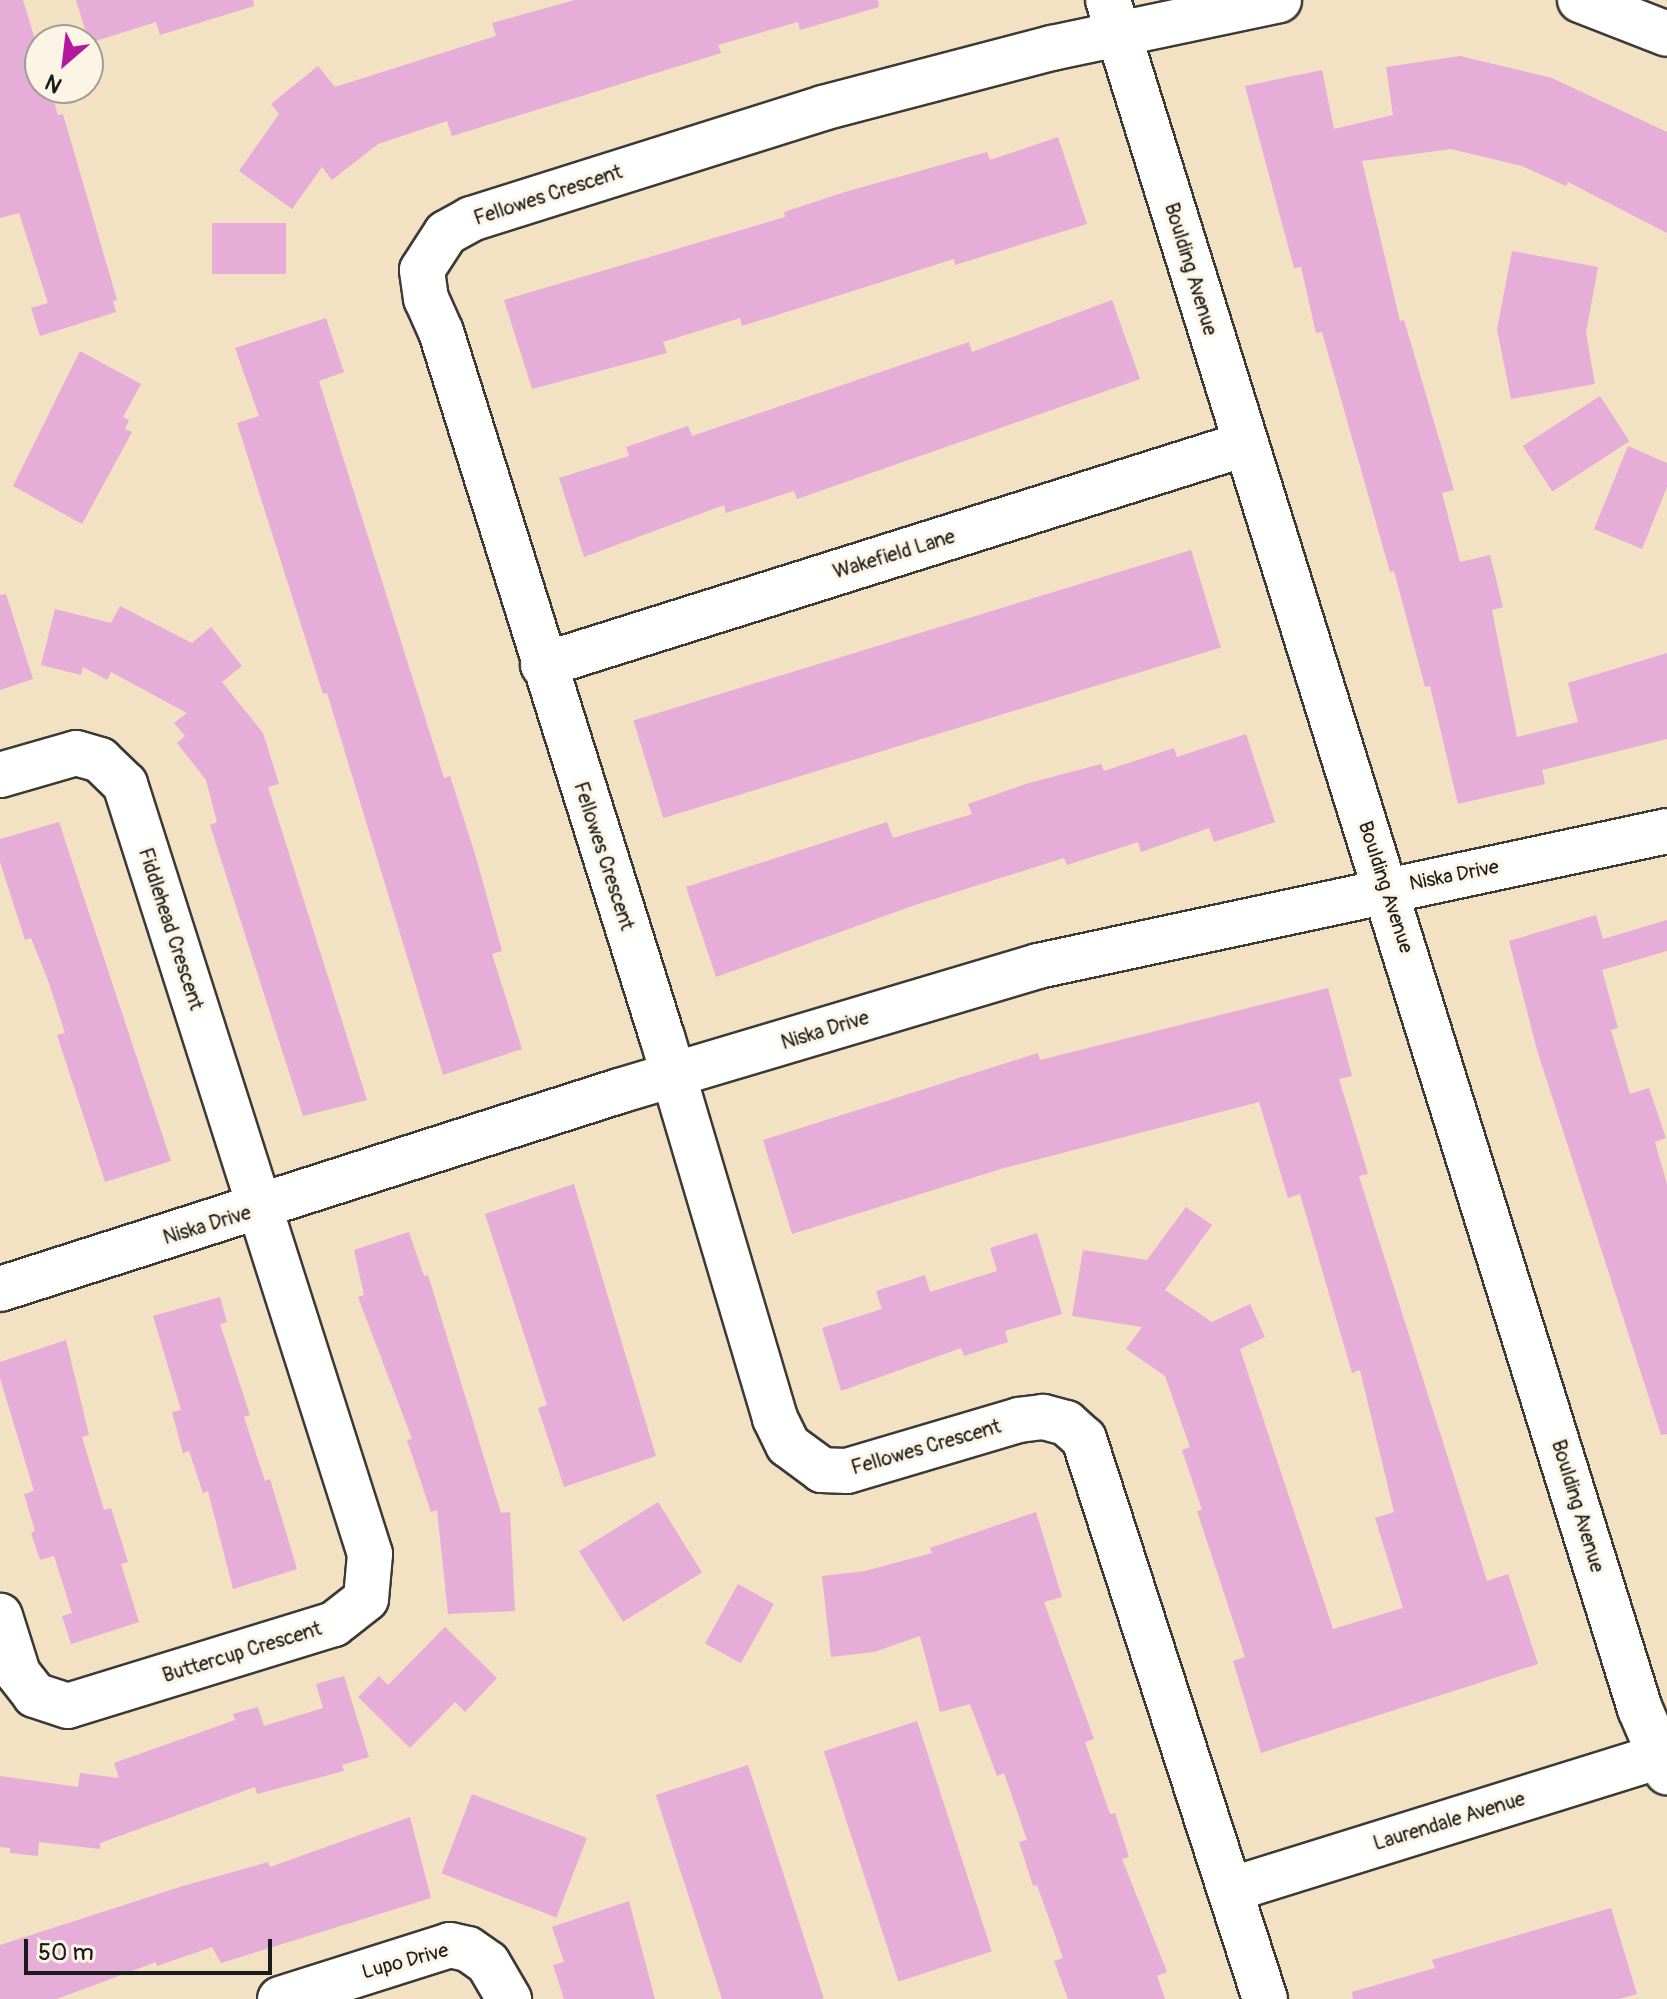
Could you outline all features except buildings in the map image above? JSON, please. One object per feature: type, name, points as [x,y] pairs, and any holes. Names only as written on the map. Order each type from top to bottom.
[{"type":"street","name":"Fellowes Crescent","points":[[1265,1999],[1084,1439],[1066,1423],[1043,1417],[847,1471],[822,1470],[802,1460],[788,1445],[775,1418],[674,1076],[441,332],[426,299],[422,270],[446,233],[471,219],[1112,16],[1279,0]]},
{"type":"street","points":[[1580,0],[1667,34]]},
{"type":"street","name":"Boulding Avenue","points":[[1112,16],[1387,888],[1640,1709],[1665,1760]]},
{"type":"street","name":"Wakefield Lane","points":[[543,665],[1245,444]]},
{"type":"street","name":"Fiddlehead Crescent","points":[[0,775],[76,753],[100,760],[121,778],[260,1208]]},
{"type":"street","name":"Niska Drive","points":[[0,1289],[674,1076],[1038,966],[1387,888],[1667,831]]},
{"type":"street","name":"Buttercup Crescent","points":[[0,1616],[18,1673],[35,1695],[68,1706],[334,1624],[366,1599],[370,1554],[260,1208]]},
{"type":"street","name":"Laurendale Avenue","points":[[1230,1890],[1665,1760]]},
{"type":"street","name":"Lupo Drive","points":[[280,1999],[450,1945],[468,1949],[488,1963],[509,1999]]}]
